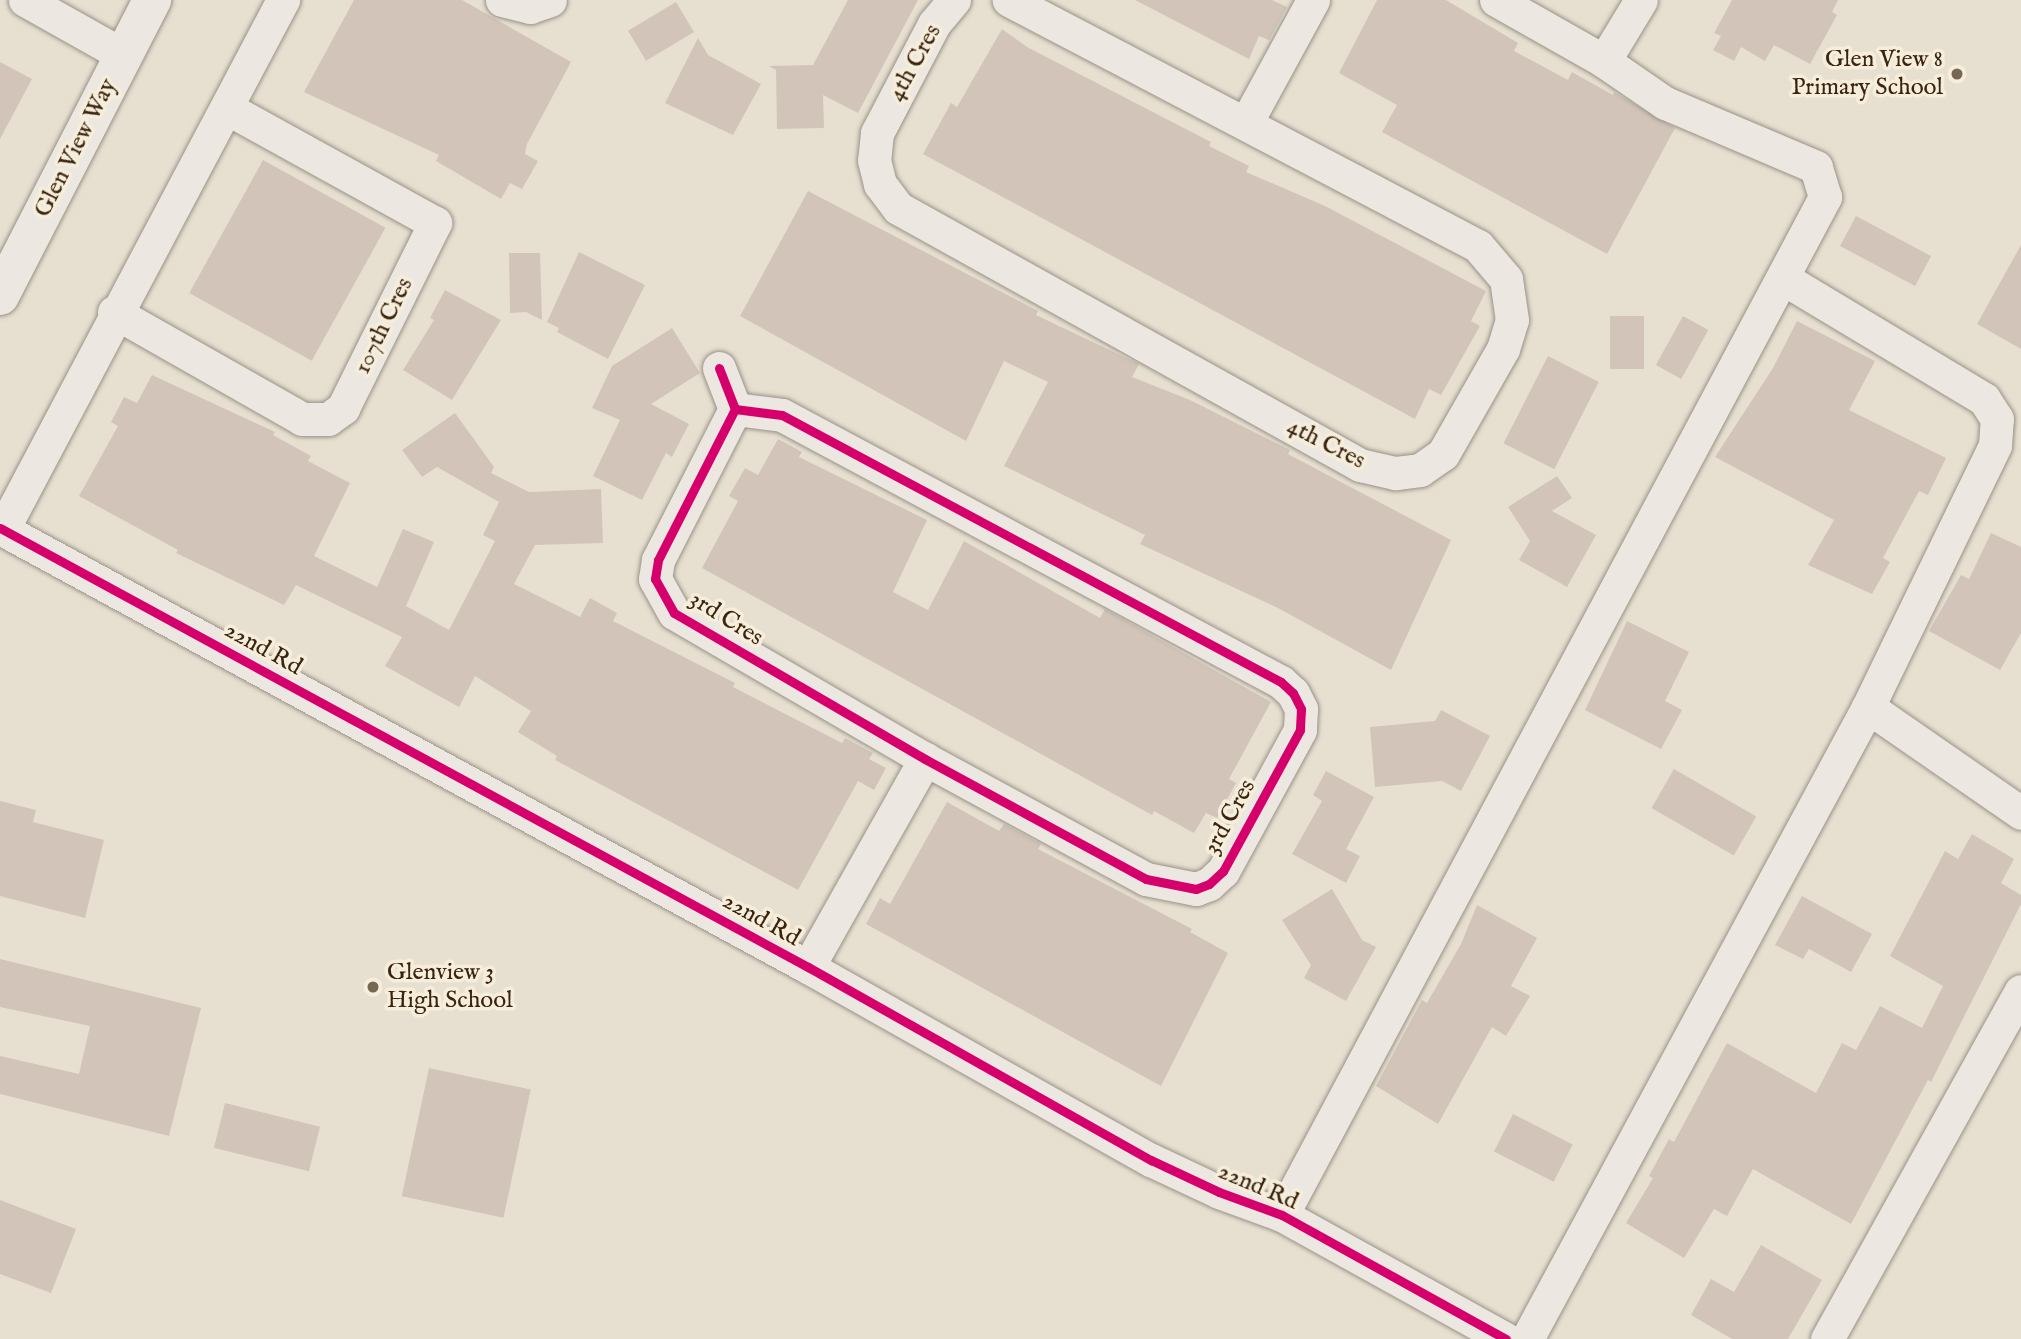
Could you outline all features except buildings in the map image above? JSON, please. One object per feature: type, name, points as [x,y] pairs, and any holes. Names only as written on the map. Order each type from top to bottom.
[{"type":"street","points":[[25,0],[123,55]]},
{"type":"street","name":"Glen View Way","points":[[0,296],[152,0]]},
{"type":"street","points":[[1,528],[114,312],[227,108],[282,0]]},
{"type":"street","points":[[502,0],[530,7],[550,0]]},
{"type":"street","name":"4th Cres","points":[[954,0],[934,24],[877,133],[874,160],[880,184],[898,208],[1360,465],[1395,472],[1420,470],[1443,454],[1503,349],[1512,320],[1506,279],[1478,246],[1009,0]]},
{"type":"street","points":[[1247,123],[1313,0]]},
{"type":"street","points":[[1282,1215],[1784,279],[1825,197],[1816,167],[1665,103],[1604,61],[1496,0]]},
{"type":"street","points":[[1604,61],[1642,0]]},
{"type":"street","name":"107th Cres","points":[[114,312],[302,419],[328,419],[343,408],[435,223],[227,108]]},
{"type":"street","points":[[1527,1339],[1868,707],[1995,445],[1997,419],[1984,399],[1784,279]]},
{"type":"street","points":[[719,369],[735,409]]},
{"type":"street","name":"3rd Cres","points":[[735,409],[782,415],[1282,682],[1301,709],[1300,730],[1223,871],[1209,884],[1196,889],[1146,879],[925,759],[674,613],[660,593],[655,579],[658,560],[735,409]]},
{"type":"street","name":"22nd Rd","points":[[1,528],[808,967],[1151,1160],[1219,1192],[1282,1215],[1506,1339]]},
{"type":"street","points":[[1868,707],[2021,813]]},
{"type":"street","points":[[808,967],[925,759]]},
{"type":"street","points":[[1826,1339],[2021,991]]},
{"type":"cycle path","points":[[719,368],[735,409],[782,415],[1281,682],[1293,693],[1301,709],[1300,730],[1223,871],[1209,884],[1196,889],[1146,879],[925,759],[674,613],[655,579],[658,560],[735,409]]},
{"type":"cycle path","points":[[0,528],[808,967],[1151,1160],[1219,1192],[1282,1215],[1506,1339]]},
{"type":"place","name":"Glen View 8 Primary School","points":[[1957,74]]},
{"type":"place","name":"Glenview 3 High School","points":[[373,987]]}]
